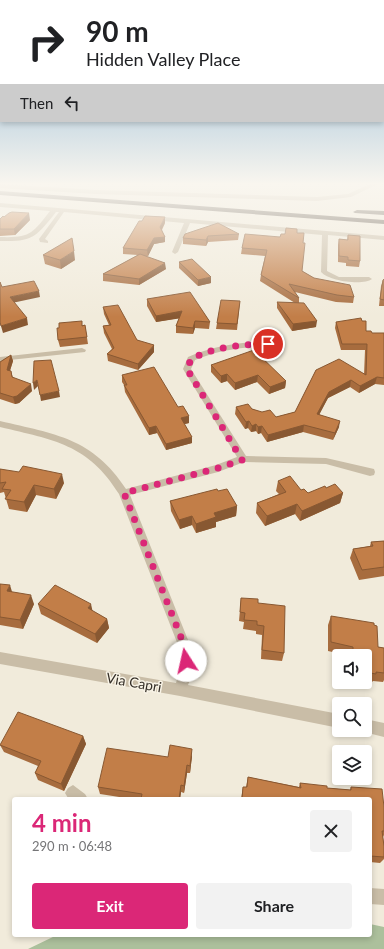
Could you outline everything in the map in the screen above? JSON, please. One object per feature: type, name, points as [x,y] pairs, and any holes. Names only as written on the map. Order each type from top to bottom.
[{"type":"street","points":[[0,239],[14,240],[34,235],[39,228]]},
{"type":"street","points":[[46,242],[42,241],[42,239],[49,228]]},
{"type":"street","points":[[175,252],[185,228]]},
{"type":"street","points":[[271,228],[384,238]]},
{"type":"street","points":[[325,233],[324,272],[329,277],[338,279],[369,279]]},
{"type":"street","points":[[242,460],[187,369],[191,359],[198,355],[242,344],[268,344]]},
{"type":"street","points":[[0,359],[82,350]]},
{"type":"street","points":[[0,424],[54,437],[95,456],[118,480],[186,650],[186,672],[180,690]]},
{"type":"street","points":[[124,493],[218,468],[242,460],[326,461],[370,472]]},
{"type":"street","name":"Via Capri","points":[[0,658],[180,690],[332,720]]},
{"type":"street","points":[[372,727],[384,730]]},
{"type":"street","points":[[372,896],[384,897]]},
{"type":"green space","points":[[372,924],[384,927],[384,949],[28,949],[53,937],[372,937]]},
{"type":"building","points":[[0,228],[15,228],[14,229]]},
{"type":"building","points":[[135,228],[161,228],[165,237],[154,238],[147,250],[123,248]]},
{"type":"building","points":[[202,228],[228,228],[239,234],[208,236],[206,240],[183,238],[185,234]]},
{"type":"building","points":[[286,228],[297,229],[297,233],[304,233],[303,243],[305,243],[302,271],[314,278],[350,285],[354,297],[337,295],[289,284],[299,298],[261,275],[267,250],[242,248],[245,234],[280,237],[281,234],[285,234]]},
{"type":"building","points":[[348,235],[360,236],[360,261],[348,260],[348,257],[339,256],[339,239],[348,240]]},
{"type":"building","points":[[72,238],[74,251],[60,260],[43,255]]},
{"type":"building","points":[[140,254],[165,263],[139,279],[103,274]]},
{"type":"building","points":[[192,259],[211,277],[198,280],[179,262]]},
{"type":"building","points":[[384,279],[384,300],[380,299]]},
{"type":"building","points":[[34,281],[39,291],[10,297],[27,318],[1,326],[0,282],[2,287]]},
{"type":"building","points":[[190,292],[210,322],[195,321],[193,328],[176,326],[182,311],[156,316],[147,299]]},
{"type":"building","points":[[221,300],[240,301],[237,324],[217,323]]},
{"type":"building","points":[[277,302],[304,303],[317,321],[293,324]]},
{"type":"building","points":[[118,305],[137,340],[154,345],[138,364],[107,354],[114,348],[103,326],[111,325],[103,307]]},
{"type":"building","points":[[361,318],[362,321],[366,321],[366,331],[371,331],[372,333],[384,333],[384,378],[377,377],[360,386],[351,380],[329,392],[317,414],[340,421],[335,433],[304,425],[268,435],[262,426],[258,427],[256,424],[252,426],[249,421],[246,422],[236,407],[248,404],[252,409],[262,412],[270,410],[276,417],[295,412],[316,370],[339,359],[366,375],[367,344],[342,344],[336,322]]},
{"type":"building","points":[[82,321],[82,326],[85,325],[87,337],[58,340],[57,328],[59,328],[59,323]]},
{"type":"building","points":[[254,350],[286,381],[270,387],[258,375],[235,383],[227,374],[221,376],[211,365]]},
{"type":"building","points":[[11,355],[7,370],[11,371],[12,377],[31,384],[17,396],[13,397],[0,393],[0,362]]},
{"type":"building","points":[[51,360],[59,391],[40,395],[37,380],[33,383],[34,361]]},
{"type":"building","points":[[154,367],[178,407],[183,406],[189,416],[181,418],[192,437],[166,444],[156,426],[149,428],[124,385],[127,385],[122,375]]},
{"type":"building","points":[[23,466],[62,474],[54,489],[34,485],[24,502],[5,499],[11,490],[2,489],[6,482],[0,483],[0,469],[19,472]]},
{"type":"building","points":[[290,476],[301,490],[304,489],[308,493],[325,486],[326,488],[335,484],[343,493],[302,511],[297,504],[267,516],[257,503],[286,492],[278,481]]},
{"type":"building","points":[[217,489],[218,491],[227,489],[237,506],[214,513],[216,517],[196,524],[192,516],[179,520],[170,501]]},
{"type":"building","points":[[384,541],[384,567],[362,570],[353,549],[373,546],[371,542]]},
{"type":"building","points":[[0,584],[10,585],[7,591],[31,595],[20,620],[0,617]]},
{"type":"building","points":[[55,585],[91,604],[88,608],[107,619],[95,634],[38,604]]},
{"type":"building","points":[[241,598],[258,599],[258,603],[285,606],[284,653],[262,650],[264,626],[257,625],[257,621],[244,620],[245,613],[240,612]]},
{"type":"building","points":[[331,616],[374,623],[374,625],[377,626],[378,647],[384,648],[384,673],[372,673],[372,649],[353,649],[353,647],[331,642]]},
{"type":"building","points":[[18,712],[83,736],[61,784],[35,773],[41,761],[0,745]]},
{"type":"building","points":[[170,745],[192,749],[190,766],[187,765],[184,786],[181,785],[179,797],[141,797],[142,794],[98,787],[107,748],[168,757]]},
{"type":"building","points":[[248,777],[301,788],[300,783],[327,786],[327,788],[351,790],[351,787],[382,789],[384,807],[384,831],[382,831],[384,857],[372,856],[372,797],[242,797],[243,787],[247,787]]},
{"type":"route","points":[[186,661],[186,650],[124,493],[218,468],[242,460],[187,369],[191,359],[198,355],[242,344],[268,344]]}]
